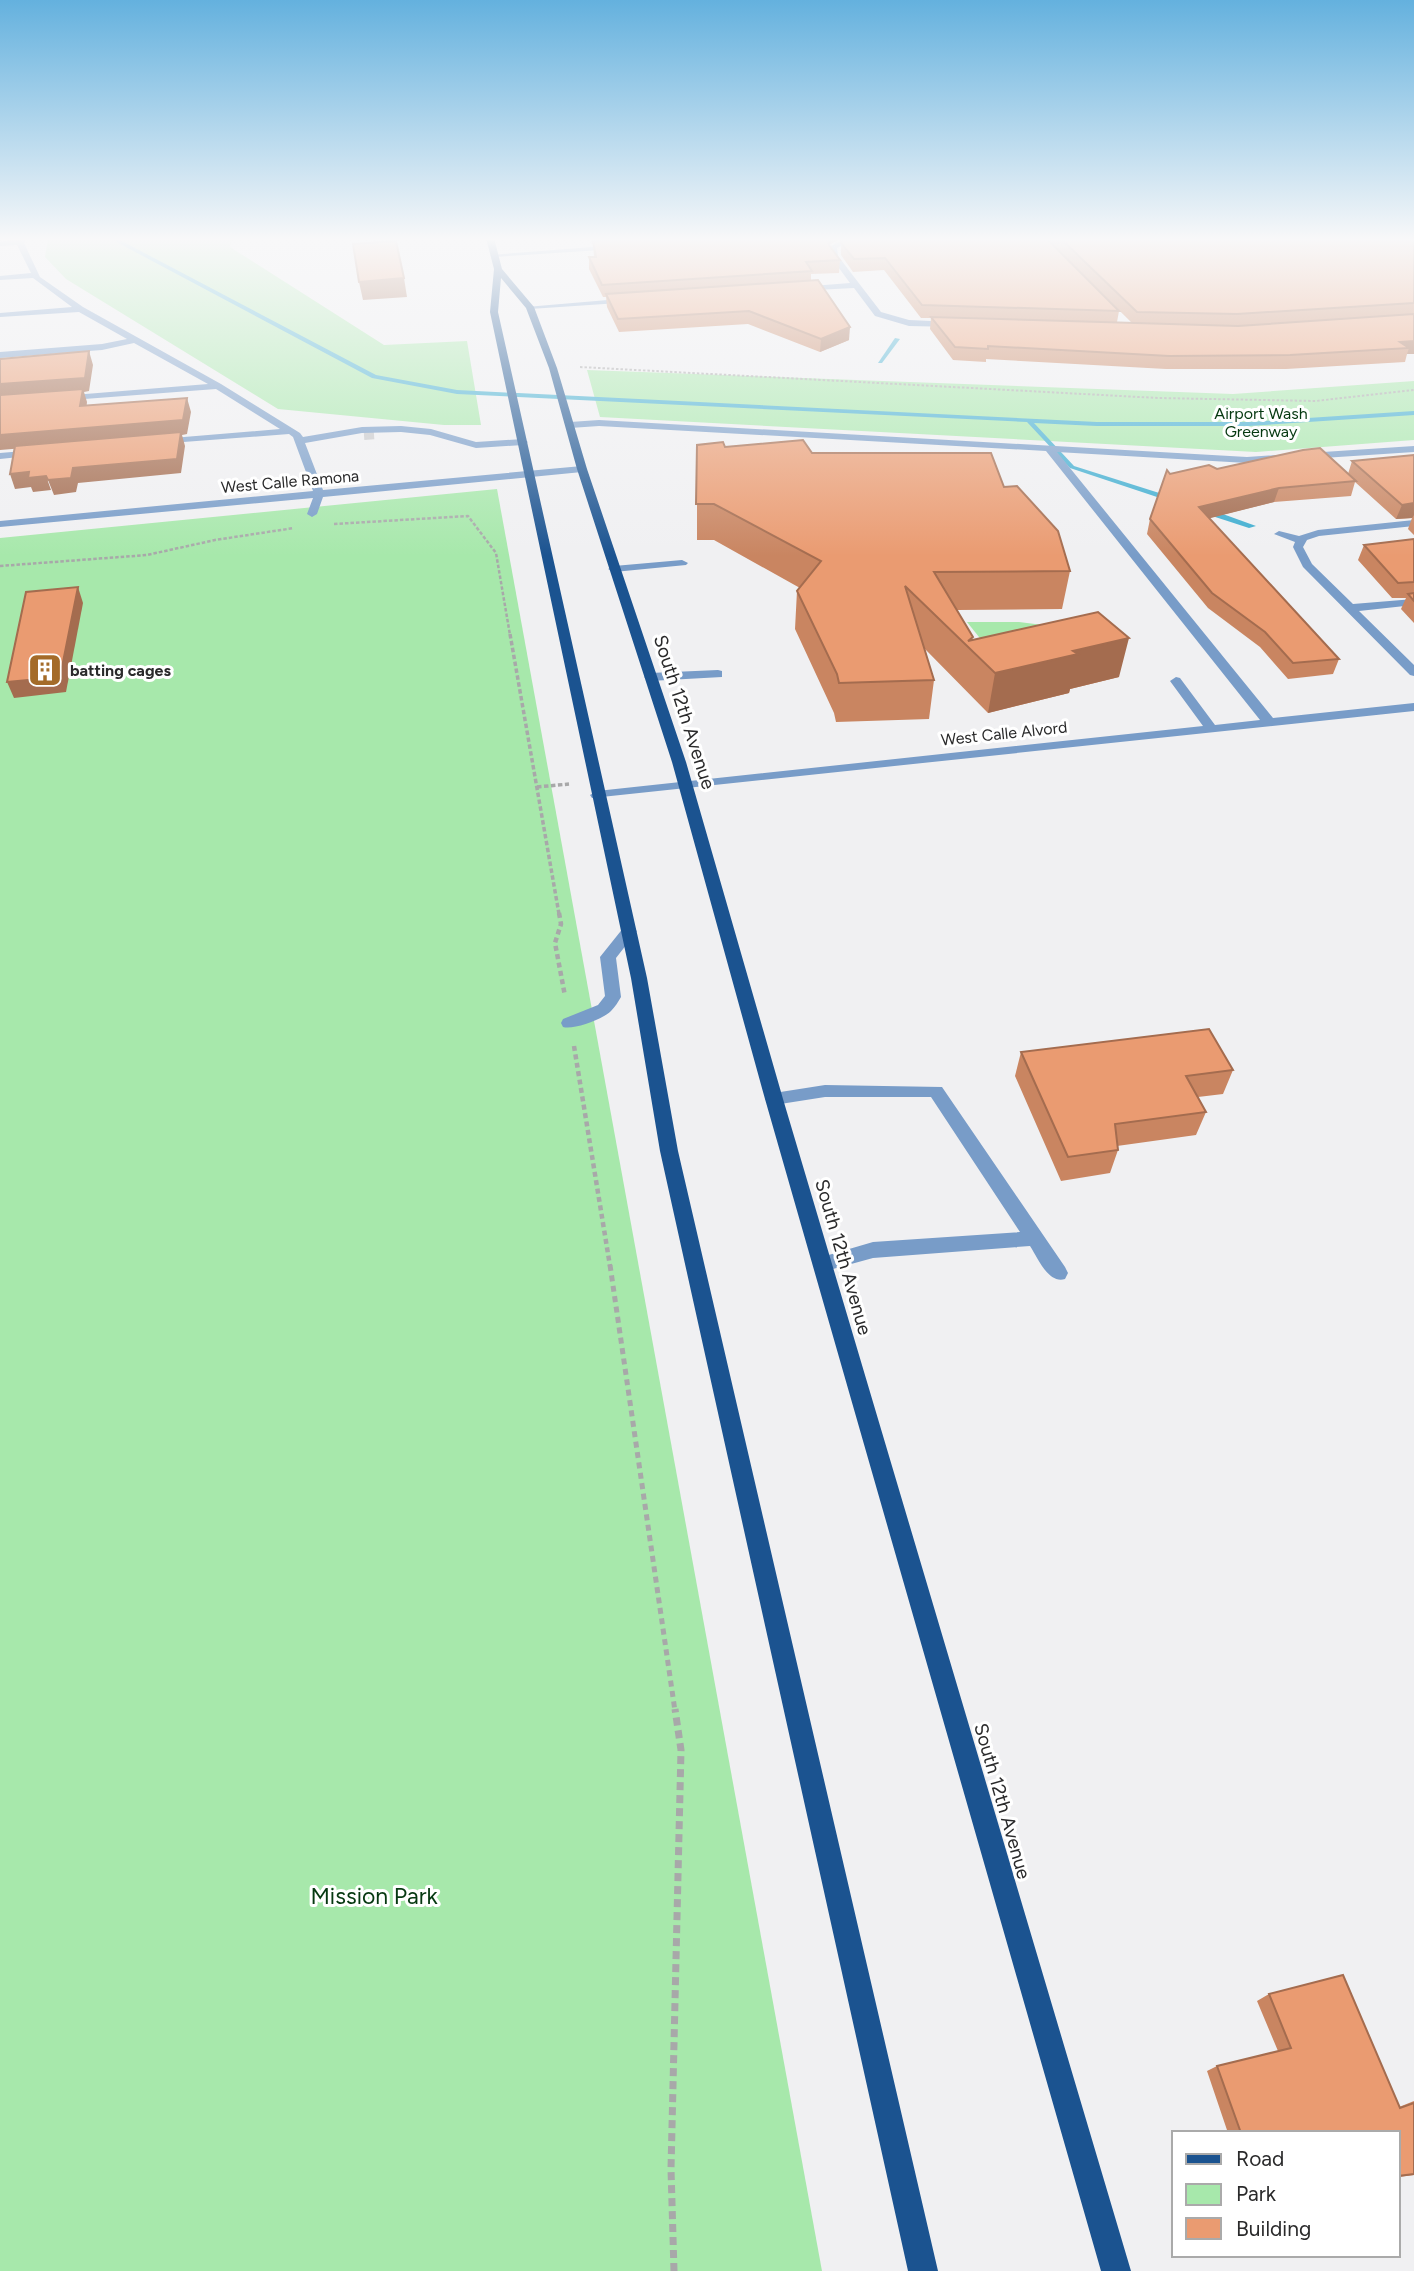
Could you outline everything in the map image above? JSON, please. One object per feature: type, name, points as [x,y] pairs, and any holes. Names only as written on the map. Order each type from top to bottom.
[{"type":"main road","name":"South 12th Avenue","points":[[501,344],[517,409],[528,475],[597,795],[629,931],[669,1151],[923,2271]]},
{"type":"main road","name":"South 12th Avenue","points":[[544,344],[685,784],[1116,2271]]},
{"type":"street","points":[[0,355],[116,344]]},
{"type":"street","points":[[142,344],[289,430],[299,440],[319,494],[312,513]]},
{"type":"street","points":[[55,399],[218,386]]},
{"type":"street","points":[[568,419],[599,423],[1247,460],[1414,449]]},
{"type":"street","points":[[152,443],[289,430]]},
{"type":"street","points":[[299,440],[362,430],[420,431],[476,445],[523,442]]},
{"type":"street","points":[[379,434],[420,431]]},
{"type":"street","points":[[338,433],[365,435]]},
{"type":"street","points":[[1049,449],[1269,722]]},
{"type":"street","points":[[0,456],[41,453]]},
{"type":"street","name":"West Calle Ramona","points":[[0,524],[582,469]]},
{"type":"street","points":[[1414,523],[1310,534],[1301,540],[1299,551],[1307,565],[1414,672]]},
{"type":"street","points":[[1279,534],[1301,540]]},
{"type":"street","points":[[614,569],[682,563]]},
{"type":"street","points":[[1350,608],[1414,602]]},
{"type":"street","points":[[650,677],[718,674]]},
{"type":"street","points":[[1176,681],[1211,729]]},
{"type":"street","name":"West Calle Alvord","points":[[597,795],[1414,707]]},
{"type":"street","points":[[569,1023],[604,1009],[613,997],[608,957],[629,931]]},
{"type":"street","points":[[774,1098],[825,1091],[936,1091],[1058,1273]]},
{"type":"street","points":[[822,1264],[873,1251],[1034,1238]]},
{"type":"path","points":[[572,367],[614,366],[1158,398],[1316,401],[1414,390]]},
{"type":"path","points":[[331,524],[468,516],[496,553],[561,924],[555,943],[596,1173],[681,1751],[671,2169],[674,2271]]},
{"type":"path","points":[[0,566],[147,555],[215,540],[305,527]]},
{"type":"green space","points":[[172,344],[467,344],[481,425],[444,425],[278,409]]},
{"type":"green space","name":"Airport Wash Greenway","points":[[587,370],[1233,394],[1414,381],[1414,440],[1256,452],[600,417]]},
{"type":"green space","name":"Mission Park","points":[[497,489],[822,2271],[0,2271],[0,538]]},
{"type":"green space","points":[[967,622],[1019,622],[1067,628],[995,657]]},
{"type":"building","points":[[953,344],[1403,344],[1409,348],[1290,355],[1169,356],[988,346],[988,349],[955,347]]},
{"type":"building","points":[[89,351],[85,378],[0,384],[0,359]]},
{"type":"building","points":[[83,389],[80,406],[187,398],[183,420],[0,435],[0,395]]},
{"type":"building","points":[[181,432],[177,459],[73,468],[71,478],[48,480],[46,476],[28,478],[29,472],[10,474],[15,446]]},
{"type":"building","points":[[803,440],[812,453],[991,453],[1004,487],[1017,486],[1058,531],[1070,571],[934,572],[973,637],[968,641],[1098,612],[1129,638],[1073,651],[1078,654],[995,673],[905,586],[934,680],[839,683],[797,591],[821,561],[714,504],[696,504],[697,445],[723,442],[725,447]]},
{"type":"building","points":[[1320,448],[1356,481],[1279,488],[1199,507],[1339,659],[1293,663],[1265,632],[1212,593],[1150,519],[1167,470],[1170,474],[1209,465],[1217,469]]},
{"type":"building","points":[[1414,455],[1414,503],[1402,505],[1352,461]]},
{"type":"building","points":[[1414,539],[1414,582],[1398,583],[1364,545]]},
{"type":"building","points":[[78,587],[60,677],[7,682],[26,592]]},
{"type":"building","points":[[1209,1029],[1233,1070],[1186,1076],[1206,1112],[1115,1124],[1118,1150],[1068,1157],[1021,1052]]},
{"type":"building","points":[[1343,1975],[1400,2108],[1414,2103],[1414,2174],[1400,2176],[1400,2131],[1240,2131],[1217,2066],[1291,2048],[1269,1994]]},
{"type":"waterway","points":[[312,344],[374,377],[457,392],[1097,424],[1249,424],[1414,413]]},
{"type":"waterway","points":[[880,362],[893,344]]},
{"type":"waterway","points":[[1029,421],[1072,467],[1172,500]]},
{"type":"waterway","points":[[1206,511],[1252,526]]},
{"type":"tunnel","points":[[364,435],[379,434]]},
{"type":"place","name":"batting cages","points":[[45,670]]}]
